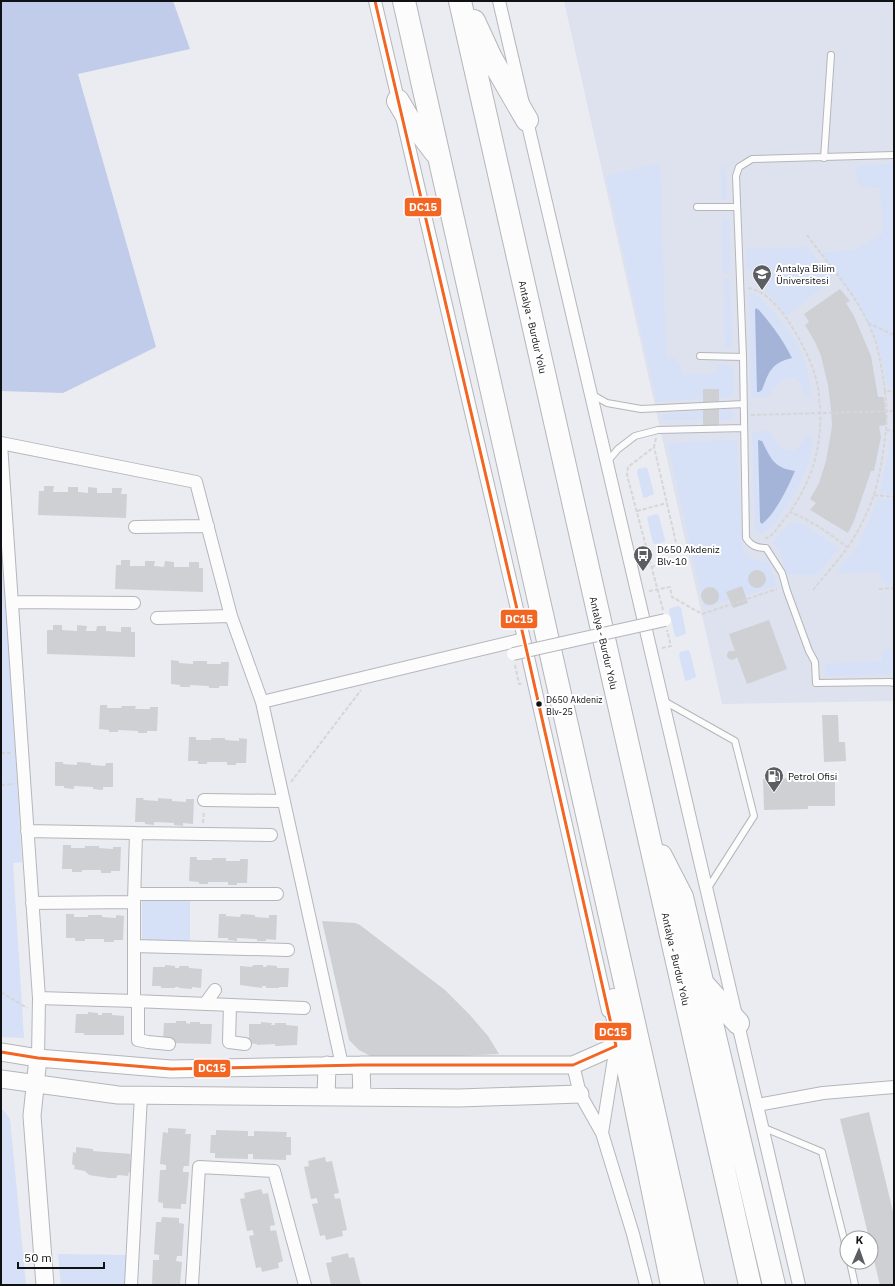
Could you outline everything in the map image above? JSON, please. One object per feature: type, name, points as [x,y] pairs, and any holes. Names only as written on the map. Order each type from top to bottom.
[{"type":"highway","points":[[404,1],[693,1285]]},
{"type":"highway","name":"Antalya - Burdur Yolu","points":[[460,1],[750,1285]]},
{"type":"highway","points":[[464,1],[491,58],[527,120]]},
{"type":"highway","points":[[398,101],[410,123],[423,136],[439,158]]},
{"type":"highway","points":[[559,689],[563,744],[636,1115],[672,1285]]},
{"type":"highway","points":[[646,826],[682,897],[774,1285]]},
{"type":"highway","points":[[702,982],[738,1023]]},
{"type":"street","points":[[376,1],[524,639],[616,1046],[602,1133]]},
{"type":"street","points":[[499,1],[799,1285]]},
{"type":"street","points":[[45,1285],[32,1116],[38,1058],[39,998],[1,443],[196,482],[231,616],[262,702],[283,798],[334,1065],[326,1097]]},
{"type":"street","points":[[135,527],[208,526]]},
{"type":"street","points":[[12,602],[134,603]]},
{"type":"street","points":[[157,618],[231,616]]},
{"type":"street","points":[[513,654],[666,620]]},
{"type":"street","points":[[262,702],[524,639]]},
{"type":"street","points":[[204,800],[283,798]]},
{"type":"street","points":[[27,831],[271,836]]},
{"type":"street","points":[[136,833],[134,946],[138,1040],[169,1044]]},
{"type":"street","points":[[32,903],[135,898],[277,894]]},
{"type":"street","points":[[134,946],[288,950]]},
{"type":"street","points":[[205,1004],[215,990]]},
{"type":"street","points":[[39,998],[304,1008]]},
{"type":"street","points":[[230,1005],[229,1042],[245,1044]]},
{"type":"street","points":[[1,1052],[38,1058],[171,1069],[361,1064],[573,1066],[616,1046]]},
{"type":"street","points":[[361,1064],[362,1097]]},
{"type":"street","points":[[573,1066],[580,1094],[602,1133],[633,1234],[646,1285]]},
{"type":"street","points":[[1,1079],[118,1095],[459,1098],[580,1094]]},
{"type":"street","points":[[757,1105],[823,1093],[894,1086]]},
{"type":"street","points":[[131,1285],[141,1095]]},
{"type":"street","points":[[192,1285],[199,1167],[274,1171],[305,1285]]},
{"type":"lane","points":[[824,158],[831,54]]},
{"type":"lane","points":[[894,155],[752,159],[739,167],[736,176],[743,356],[746,538],[750,544],[760,548],[766,548],[782,573],[791,603],[815,662],[816,683],[894,683]]},
{"type":"lane","points":[[697,207],[737,207]]},
{"type":"lane","points":[[700,356],[743,356]]},
{"type":"lane","points":[[591,394],[607,403],[641,409],[744,404]]},
{"type":"lane","points":[[607,462],[618,449],[635,436],[658,430],[744,428]]},
{"type":"lane","points":[[662,700],[735,741],[754,816],[707,890]]},
{"type":"lane","points":[[762,1127],[822,1152],[842,1230]]},
{"type":"lane","points":[[852,1270],[855,1285]]},
{"type":"path","points":[[807,235],[842,280],[862,311],[876,342],[887,411],[882,462],[870,507],[856,534],[813,590]]},
{"type":"path","points":[[740,288],[756,289],[768,298],[780,310],[797,335],[810,362],[818,388],[820,413],[818,452],[809,478],[800,497],[772,535],[760,542],[750,544]]},
{"type":"path","points":[[867,323],[894,335]]},
{"type":"path","points":[[885,391],[894,391]]},
{"type":"path","points":[[744,415],[894,411]]},
{"type":"path","points":[[651,567],[680,560],[654,447],[658,430]]},
{"type":"path","points":[[886,430],[894,431]]},
{"type":"path","points":[[654,447],[628,467],[627,475],[666,620],[671,646]]},
{"type":"path","points":[[874,495],[894,497]]},
{"type":"path","points":[[637,511],[667,503]]},
{"type":"path","points":[[790,512],[800,516],[831,535],[847,547]]},
{"type":"path","points":[[657,590],[670,587],[672,596],[702,614],[778,588]]},
{"type":"path","points":[[879,589],[894,588]]},
{"type":"path","points":[[513,654],[519,684]]},
{"type":"path","points":[[283,798],[373,675]]},
{"type":"path","points":[[203,834],[204,800]]},
{"type":"path","points":[[1,992],[39,1015]]},
{"type":"shaded area","points":[[1,1],[173,1],[190,49],[78,74],[156,347],[63,393],[1,391]]},
{"type":"shaded area","name":"Antalya Bilim Üniversitesi","points":[[564,1],[894,2],[894,701],[722,704]]},
{"type":"shaded area","points":[[660,163],[666,357],[675,358],[680,365],[683,374],[716,374],[717,364],[731,365],[734,376],[734,387],[733,394],[727,397],[657,402],[606,176]]},
{"type":"shaded area","points":[[894,164],[894,388],[888,388],[876,336],[855,299],[821,252],[838,252],[859,248],[883,233],[880,188],[863,187],[858,183],[857,165]]},
{"type":"shaded area","points":[[721,166],[725,167],[727,200],[722,200]]},
{"type":"shaded area","points":[[725,219],[729,221],[730,274],[723,272],[722,221]]},
{"type":"shaded area","points":[[807,247],[833,278],[787,316],[746,266],[746,249]]},
{"type":"shaded area","points":[[724,277],[730,279],[732,346],[729,348],[726,347],[725,342]]},
{"type":"shaded area","points":[[749,291],[758,297],[780,319],[800,349],[807,371],[810,396],[805,395],[798,380],[793,377],[783,380],[778,384],[768,397],[751,397]],"holes":[[[756,308],[775,329],[791,358],[784,360],[772,369],[762,390]]]},
{"type":"shaded area","points":[[756,308],[777,333],[792,358],[779,363],[772,369],[762,390],[759,392],[757,392]]},
{"type":"shaded area","points":[[728,409],[733,412],[733,419],[663,420],[662,417],[665,414]]},
{"type":"shaded area","points":[[770,431],[778,444],[787,451],[797,449],[806,435],[813,437],[811,454],[801,482],[776,522],[762,534],[757,532],[755,529],[752,432]],"holes":[[[758,440],[762,441],[770,458],[777,465],[787,470],[794,471],[777,506],[762,523],[760,522]]]},
{"type":"shaded area","points":[[892,434],[894,434],[894,494],[880,493]]},
{"type":"shaded area","points":[[730,440],[737,441],[742,547],[749,558],[769,563],[777,586],[704,607],[668,444]]},
{"type":"shaded area","points":[[758,440],[762,441],[774,462],[782,468],[795,471],[777,507],[762,524],[760,522]]},
{"type":"shaded area","points":[[646,467],[654,494],[645,498],[643,497],[637,472],[638,469]]},
{"type":"shaded area","points":[[878,499],[894,499],[894,585],[888,585],[881,581],[880,572],[840,573],[838,570],[858,547]]},
{"type":"shaded area","points":[[657,514],[659,516],[665,540],[664,542],[655,544],[653,543],[647,518]]},
{"type":"shaded area","points":[[791,523],[802,524],[838,549],[816,575],[788,575],[778,548],[772,543]]},
{"type":"shaded area","points":[[1,526],[22,862],[13,863],[24,1038],[1,1037]]},
{"type":"shaded area","points":[[679,606],[681,608],[686,633],[677,637],[675,636],[669,611],[670,608]]},
{"type":"shaded area","points":[[889,649],[894,649],[893,674],[826,676],[825,664],[883,661],[882,653]]},
{"type":"shaded area","points":[[688,650],[690,652],[696,677],[686,681],[679,655],[680,652]]},
{"type":"shaded area","points":[[142,899],[190,899],[190,943],[142,942]]},
{"type":"shaded area","points":[[1,1109],[10,1119],[26,1285],[1,1285]]},
{"type":"shaded area","points":[[58,1254],[129,1255],[127,1285],[61,1285]]},
{"type":"building","points":[[840,289],[850,301],[846,303],[854,316],[871,356],[878,397],[884,397],[887,425],[879,426],[881,437],[874,471],[871,471],[854,521],[848,533],[810,510],[816,503],[810,499],[819,483],[826,461],[832,426],[828,385],[821,356],[805,325],[809,322],[804,314]]},
{"type":"building","points":[[703,389],[719,389],[719,428],[703,428]]},
{"type":"building","points":[[44,486],[54,486],[53,492],[68,492],[68,487],[78,487],[78,492],[88,493],[88,487],[97,488],[97,493],[112,493],[112,488],[122,488],[121,494],[127,494],[126,518],[38,515],[39,491],[44,491]]},
{"type":"building","points":[[121,560],[130,560],[130,566],[145,566],[145,561],[155,561],[154,566],[164,567],[165,561],[174,562],[174,567],[189,567],[189,562],[199,562],[199,568],[203,568],[203,592],[115,589],[116,565],[121,565]]},
{"type":"building","points":[[757,570],[763,573],[766,579],[763,585],[757,588],[751,585],[748,579],[751,573]]},
{"type":"building","points":[[742,586],[748,603],[733,608],[726,592]]},
{"type":"building","points":[[710,587],[716,590],[719,596],[716,602],[710,605],[704,602],[701,596],[704,590]]},
{"type":"building","points":[[769,620],[787,669],[747,684],[737,657],[731,660],[727,657],[729,651],[735,651],[729,634]]},
{"type":"building","points":[[53,625],[62,625],[62,630],[77,631],[77,625],[87,626],[86,631],[96,631],[97,626],[106,626],[106,631],[121,632],[121,627],[131,627],[131,632],[135,632],[135,657],[47,654],[47,630],[53,630]]},
{"type":"building","points":[[171,660],[179,661],[179,663],[193,664],[193,661],[207,661],[207,664],[221,664],[221,662],[229,662],[228,686],[219,686],[219,688],[190,685],[190,687],[180,687],[180,685],[171,684]]},
{"type":"building","points":[[100,705],[107,705],[107,708],[136,706],[135,709],[150,709],[150,707],[158,707],[157,731],[138,733],[138,731],[118,730],[118,732],[109,732],[109,730],[99,729]]},
{"type":"building","points":[[822,715],[838,715],[839,742],[845,742],[846,761],[824,762]]},
{"type":"building","points":[[189,737],[196,737],[196,740],[225,738],[225,740],[239,741],[239,738],[247,739],[246,763],[227,765],[227,762],[207,762],[207,764],[198,764],[198,761],[188,761]]},
{"type":"building","points":[[55,762],[77,765],[77,762],[91,763],[91,765],[105,766],[106,763],[113,763],[113,787],[103,787],[103,790],[93,789],[93,787],[74,786],[74,789],[64,788],[64,786],[55,786]]},
{"type":"building","points":[[808,778],[808,781],[835,780],[835,806],[808,806],[808,809],[764,810],[763,779]]},
{"type":"building","points":[[136,798],[158,801],[158,798],[172,799],[172,801],[186,802],[186,799],[194,799],[193,824],[183,823],[183,826],[174,825],[174,823],[154,822],[154,825],[145,824],[145,822],[135,822]]},
{"type":"building","points":[[63,845],[71,845],[71,848],[99,846],[99,848],[113,849],[113,847],[121,847],[120,871],[111,871],[111,873],[101,873],[101,870],[82,870],[82,872],[72,872],[72,869],[62,869]]},
{"type":"building","points":[[190,857],[197,857],[197,860],[226,858],[226,861],[240,861],[240,859],[248,859],[247,883],[228,885],[228,882],[208,882],[208,884],[199,884],[199,882],[189,881]]},
{"type":"building","points":[[66,914],[74,914],[74,917],[102,915],[102,917],[116,918],[116,915],[124,916],[123,940],[114,940],[114,942],[104,942],[104,939],[85,939],[85,941],[75,941],[75,938],[66,938]]},
{"type":"building","points":[[219,914],[240,917],[241,914],[255,915],[255,917],[269,918],[269,915],[277,915],[276,940],[266,939],[266,941],[257,941],[257,939],[237,938],[237,941],[228,940],[228,938],[218,938]]},
{"type":"building","points":[[322,921],[355,923],[360,925],[445,990],[488,1036],[499,1054],[378,1060],[359,1050],[349,1040]]},
{"type":"building","points":[[165,965],[175,966],[175,968],[179,968],[179,966],[189,966],[189,968],[202,969],[201,988],[161,988],[161,986],[152,986],[153,967],[165,967]]},
{"type":"building","points":[[253,965],[289,968],[288,987],[266,988],[266,986],[262,986],[262,988],[240,985],[240,966],[252,967]]},
{"type":"building","points":[[88,1012],[98,1013],[98,1015],[102,1015],[102,1013],[112,1013],[112,1015],[124,1016],[124,1035],[84,1035],[84,1033],[75,1033],[76,1014],[88,1014]]},
{"type":"building","points":[[176,1021],[186,1021],[186,1023],[190,1024],[190,1022],[200,1022],[200,1024],[212,1024],[211,1044],[163,1042],[164,1023],[176,1023]]},
{"type":"building","points":[[261,1022],[272,1023],[271,1025],[275,1025],[275,1023],[286,1023],[286,1025],[298,1026],[297,1045],[275,1046],[275,1044],[257,1045],[249,1043],[249,1024],[261,1024]]},
{"type":"building","points":[[869,1112],[894,1216],[894,1285],[880,1285],[876,1270],[879,1270],[879,1230],[867,1230],[840,1119]]},
{"type":"building","points":[[168,1128],[186,1129],[185,1134],[191,1134],[189,1166],[184,1166],[183,1169],[183,1172],[189,1172],[186,1204],[181,1204],[181,1209],[163,1208],[163,1203],[158,1202],[160,1170],[166,1170],[166,1165],[160,1164],[163,1132],[168,1133]]},
{"type":"building","points":[[216,1130],[248,1131],[248,1136],[254,1136],[254,1131],[287,1132],[286,1137],[291,1137],[291,1155],[286,1155],[286,1160],[253,1159],[253,1154],[248,1154],[248,1159],[215,1158],[215,1153],[210,1153],[211,1135],[216,1135]]},
{"type":"building","points":[[76,1147],[93,1149],[93,1151],[131,1154],[130,1159],[133,1160],[132,1172],[129,1172],[128,1176],[118,1175],[116,1178],[109,1178],[89,1175],[85,1171],[74,1169],[75,1166],[72,1164],[73,1152],[76,1153]]},
{"type":"building","points":[[325,1157],[326,1162],[332,1161],[339,1193],[334,1194],[335,1199],[340,1198],[347,1230],[342,1231],[343,1236],[326,1240],[325,1235],[320,1236],[312,1204],[318,1203],[317,1198],[311,1199],[304,1167],[309,1166],[308,1161]]},
{"type":"building","points":[[261,1189],[263,1194],[268,1193],[275,1225],[270,1226],[270,1228],[271,1231],[276,1230],[283,1261],[278,1263],[279,1268],[262,1272],[261,1267],[256,1268],[249,1236],[254,1235],[253,1230],[247,1231],[240,1199],[245,1198],[244,1193]]},
{"type":"building","points":[[162,1217],[179,1218],[179,1223],[184,1224],[182,1256],[177,1256],[176,1261],[182,1262],[180,1285],[152,1285],[153,1260],[159,1260],[159,1255],[154,1254],[156,1222],[161,1222]]},
{"type":"building","points":[[348,1253],[349,1258],[354,1257],[361,1285],[331,1285],[326,1263],[332,1262],[331,1257]]},
{"type":"transit line","name":"DC15","points":[[1,1052],[38,1058],[171,1069],[361,1065],[573,1065],[616,1046],[524,639],[375,1]]},
{"type":"place","name":"Antalya Bilim Üniversitesi","points":[[762,291]]},
{"type":"place","name":"D650 Akdeniz Blv-10","points":[[643,572]]},
{"type":"place","name":"D650 Akdeniz Blv-25","points":[[539,704]]},
{"type":"place","name":"Petrol Ofisi","points":[[774,793]]}]
